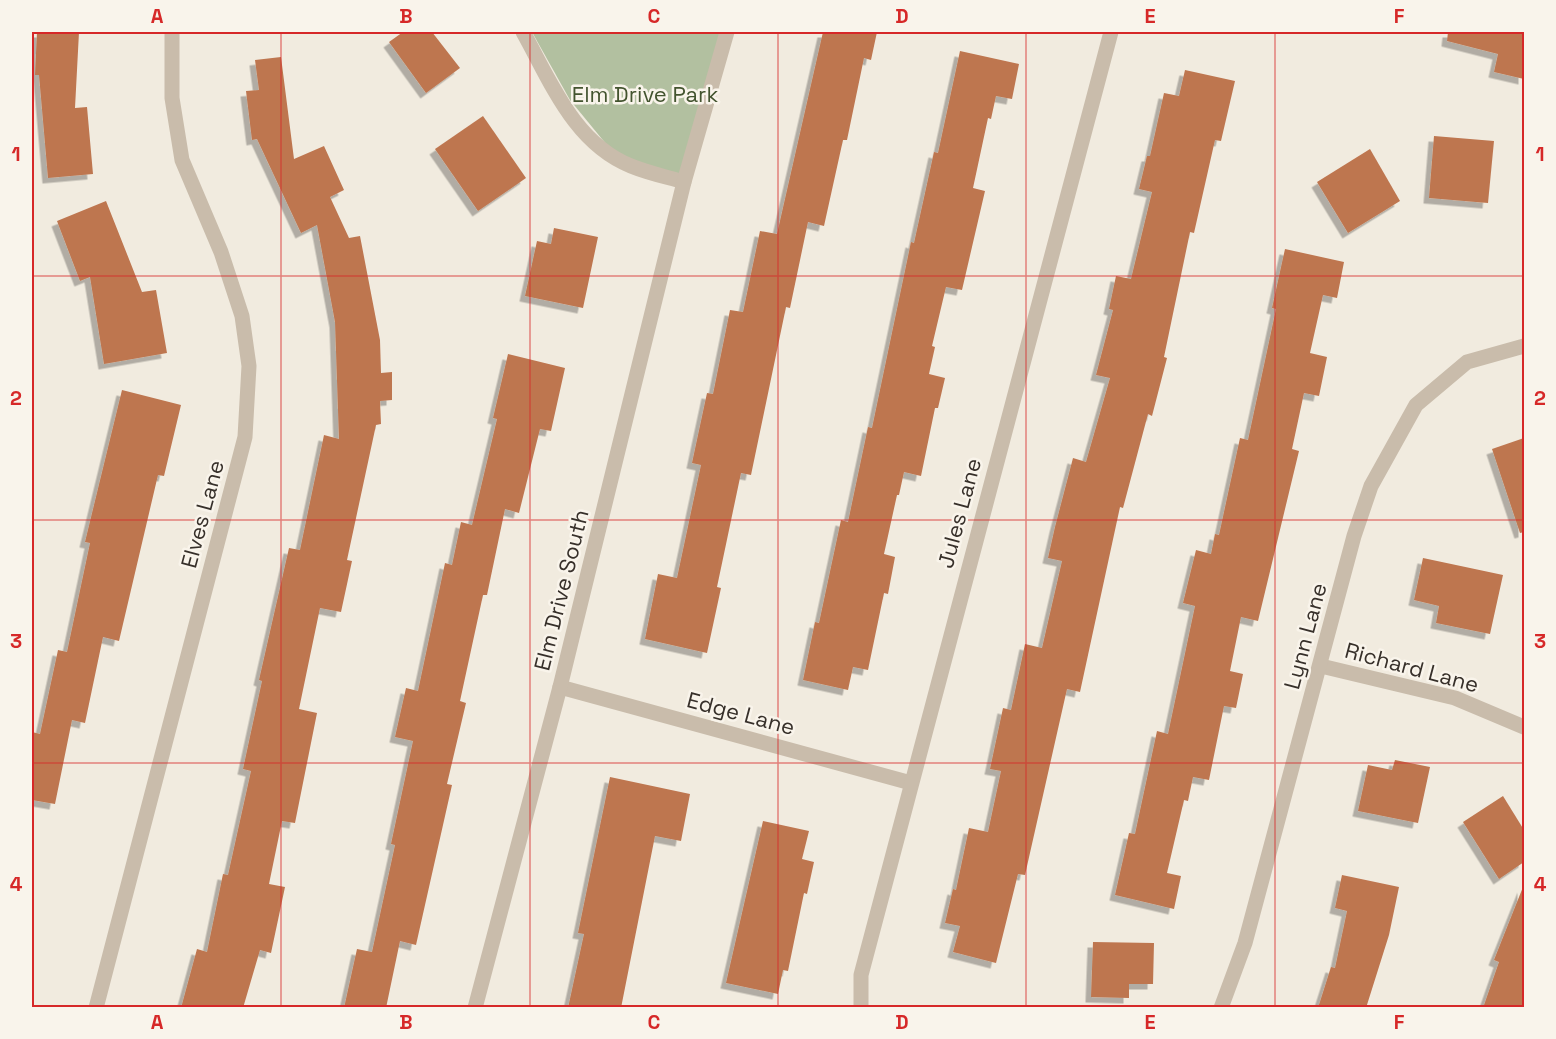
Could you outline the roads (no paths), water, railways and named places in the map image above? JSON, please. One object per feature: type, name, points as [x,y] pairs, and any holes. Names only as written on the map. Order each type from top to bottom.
[{"type":"street","name":"Elves Lane","points":[[96,1008],[245,437],[249,366],[242,316],[222,252],[182,160],[172,98],[172,32]]},
{"type":"street","points":[[523,32],[573,123],[598,145],[629,166],[684,182]]},
{"type":"street","name":"Elm Drive South","points":[[475,1008],[560,687],[684,182],[727,32]]},
{"type":"street","name":"Jules Lane","points":[[861,1008],[861,975],[1111,32]]},
{"type":"street","name":"Lynn Lane","points":[[1221,1008],[1245,942],[1321,666],[1354,536],[1371,486],[1416,405],[1467,362],[1524,346]]},
{"type":"street","name":"Richard Lane","points":[[1321,666],[1455,698],[1524,727]]},
{"type":"street","name":"Edge Lane","points":[[560,687],[911,783]]},
{"type":"park label","name":"Elm Drive Park","points":[[645,94]]}]
